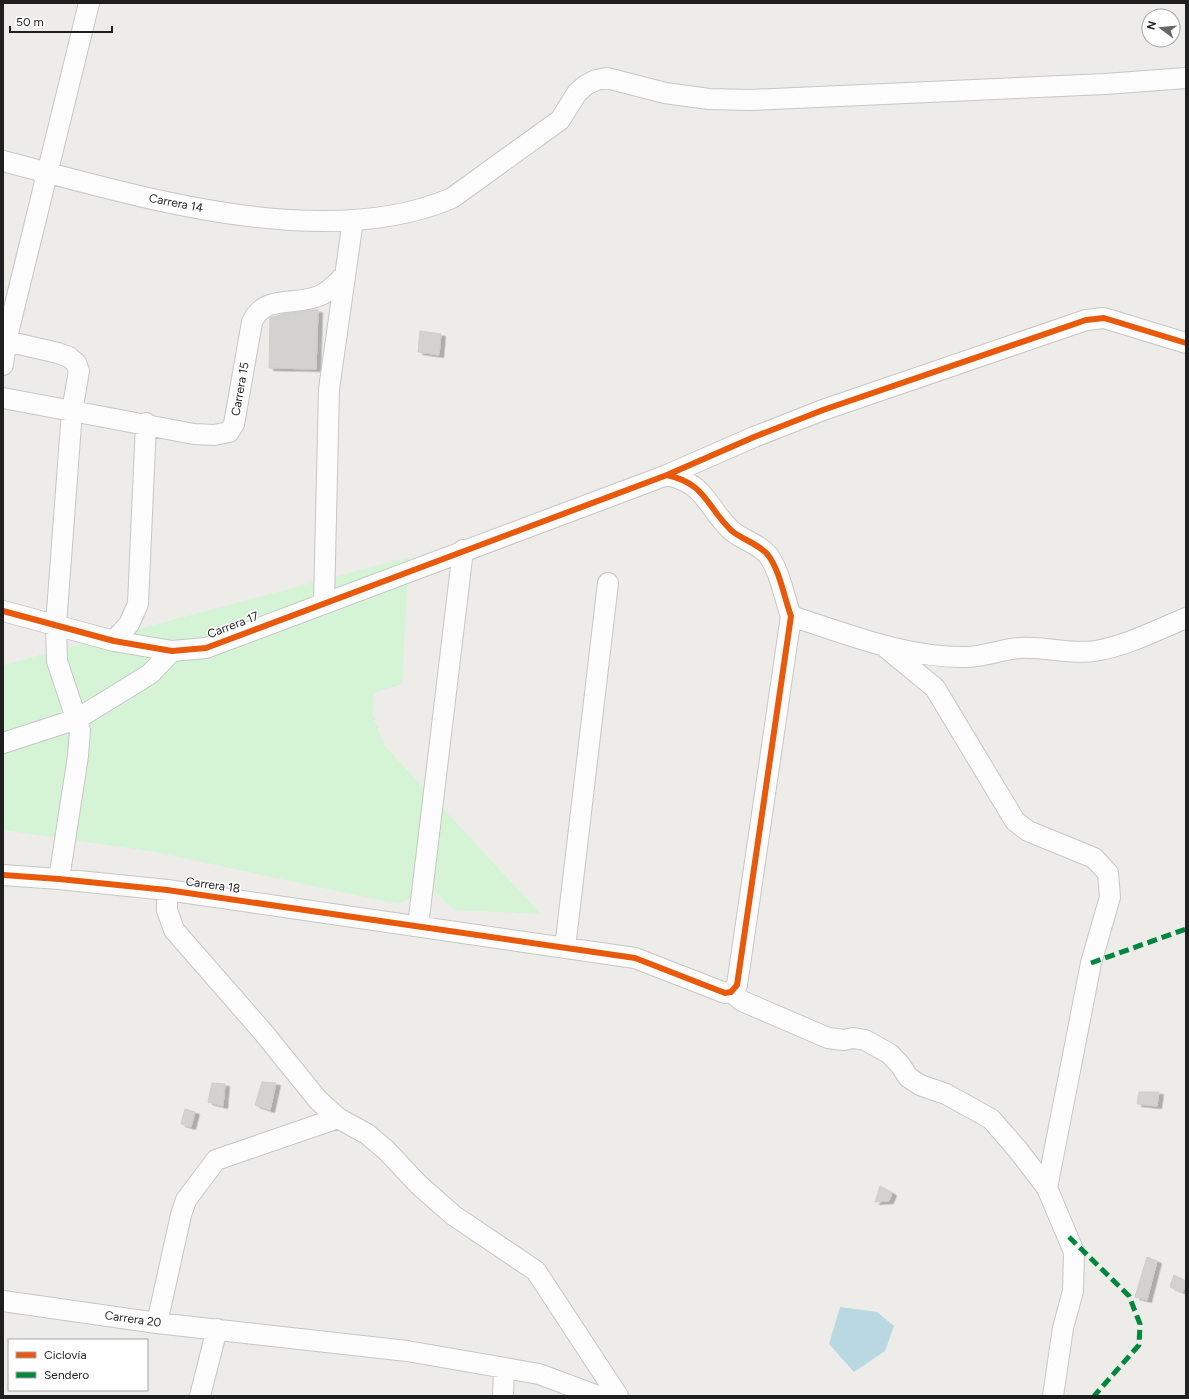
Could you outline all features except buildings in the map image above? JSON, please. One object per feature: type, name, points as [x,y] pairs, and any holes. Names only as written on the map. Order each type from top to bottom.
[{"type":"street","points":[[3,365],[6,341],[89,3]]},
{"type":"street","name":"Carrera 14","points":[[3,161],[119,191],[211,210],[275,219],[353,220],[395,215],[434,205],[452,198],[560,120],[577,93],[586,85],[596,80],[607,78],[665,93],[709,99],[750,100],[1105,84],[1186,78]]},
{"type":"street","points":[[324,602],[329,389],[353,220]]},
{"type":"street","name":"Carrera 15","points":[[3,398],[146,423],[194,434],[214,435],[229,432],[234,424],[254,317],[267,305],[321,296],[345,275]]},
{"type":"street","name":"Carrera 17","points":[[3,611],[114,641],[172,651],[206,648],[324,602],[667,475],[754,437],[823,410],[1093,318],[1117,321],[1186,344]]},
{"type":"street","points":[[6,341],[58,353],[76,363],[79,371],[72,411],[56,625],[58,661],[80,730],[78,756],[59,879]]},
{"type":"street","points":[[114,641],[129,624],[138,604],[146,423]]},
{"type":"street","points":[[667,475],[678,477],[701,491],[731,530],[769,556],[791,616],[737,985],[731,992],[742,1001],[828,1038],[844,1040],[853,1038],[865,1040],[890,1054],[901,1066],[908,1077],[920,1085],[946,1094],[991,1119],[1018,1150],[1047,1188],[1074,1252],[1073,1291],[1063,1328],[1053,1396]]},
{"type":"street","points":[[418,926],[463,550]]},
{"type":"street","points":[[565,948],[608,582]]},
{"type":"street","points":[[791,616],[884,646],[947,657],[982,656],[1019,648],[1078,652],[1095,651],[1122,643],[1186,618]]},
{"type":"street","points":[[884,646],[934,688],[1016,820],[1028,831],[1094,858],[1108,873],[1110,897],[1092,963],[1047,1188]]},
{"type":"street","points":[[3,743],[77,719],[150,674],[172,651]]},
{"type":"street","name":"Carrera 18","points":[[3,876],[59,879],[167,890],[635,958],[725,993],[731,992]]},
{"type":"street","points":[[167,890],[167,910],[174,930],[263,1032],[318,1100],[338,1118],[367,1134],[381,1146],[419,1185],[453,1215],[536,1271],[618,1396]]},
{"type":"street","points":[[157,1323],[181,1215],[186,1200],[216,1160],[338,1118]]},
{"type":"street","name":"Carrera 20","points":[[3,1301],[157,1323],[217,1329],[264,1336],[407,1350],[539,1374],[598,1396]]},
{"type":"street","points":[[200,1396],[217,1329]]},
{"type":"street","points":[[503,1396],[504,1368]]},
{"type":"green space","points":[[409,557],[402,684],[374,693],[373,715],[384,745],[541,914],[454,910],[432,889],[398,904],[155,852],[3,830],[3,665]]},
{"type":"water","points":[[840,1307],[877,1312],[894,1326],[885,1351],[854,1372],[829,1344]]},
{"type":"marked path","points":[[1091,963],[1186,929]]},
{"type":"marked path","points":[[1069,1237],[1129,1296],[1140,1324],[1139,1345],[1094,1396]]},
{"type":"cycle path","points":[[3,611],[114,641],[172,651],[206,648],[667,475],[754,437],[823,410],[1086,320],[1104,318],[1186,343]]},
{"type":"cycle path","points":[[3,875],[167,890],[635,958],[725,993],[731,992],[737,985],[791,616],[779,576],[768,555],[760,548],[732,531],[698,490],[680,479],[667,475]]}]
